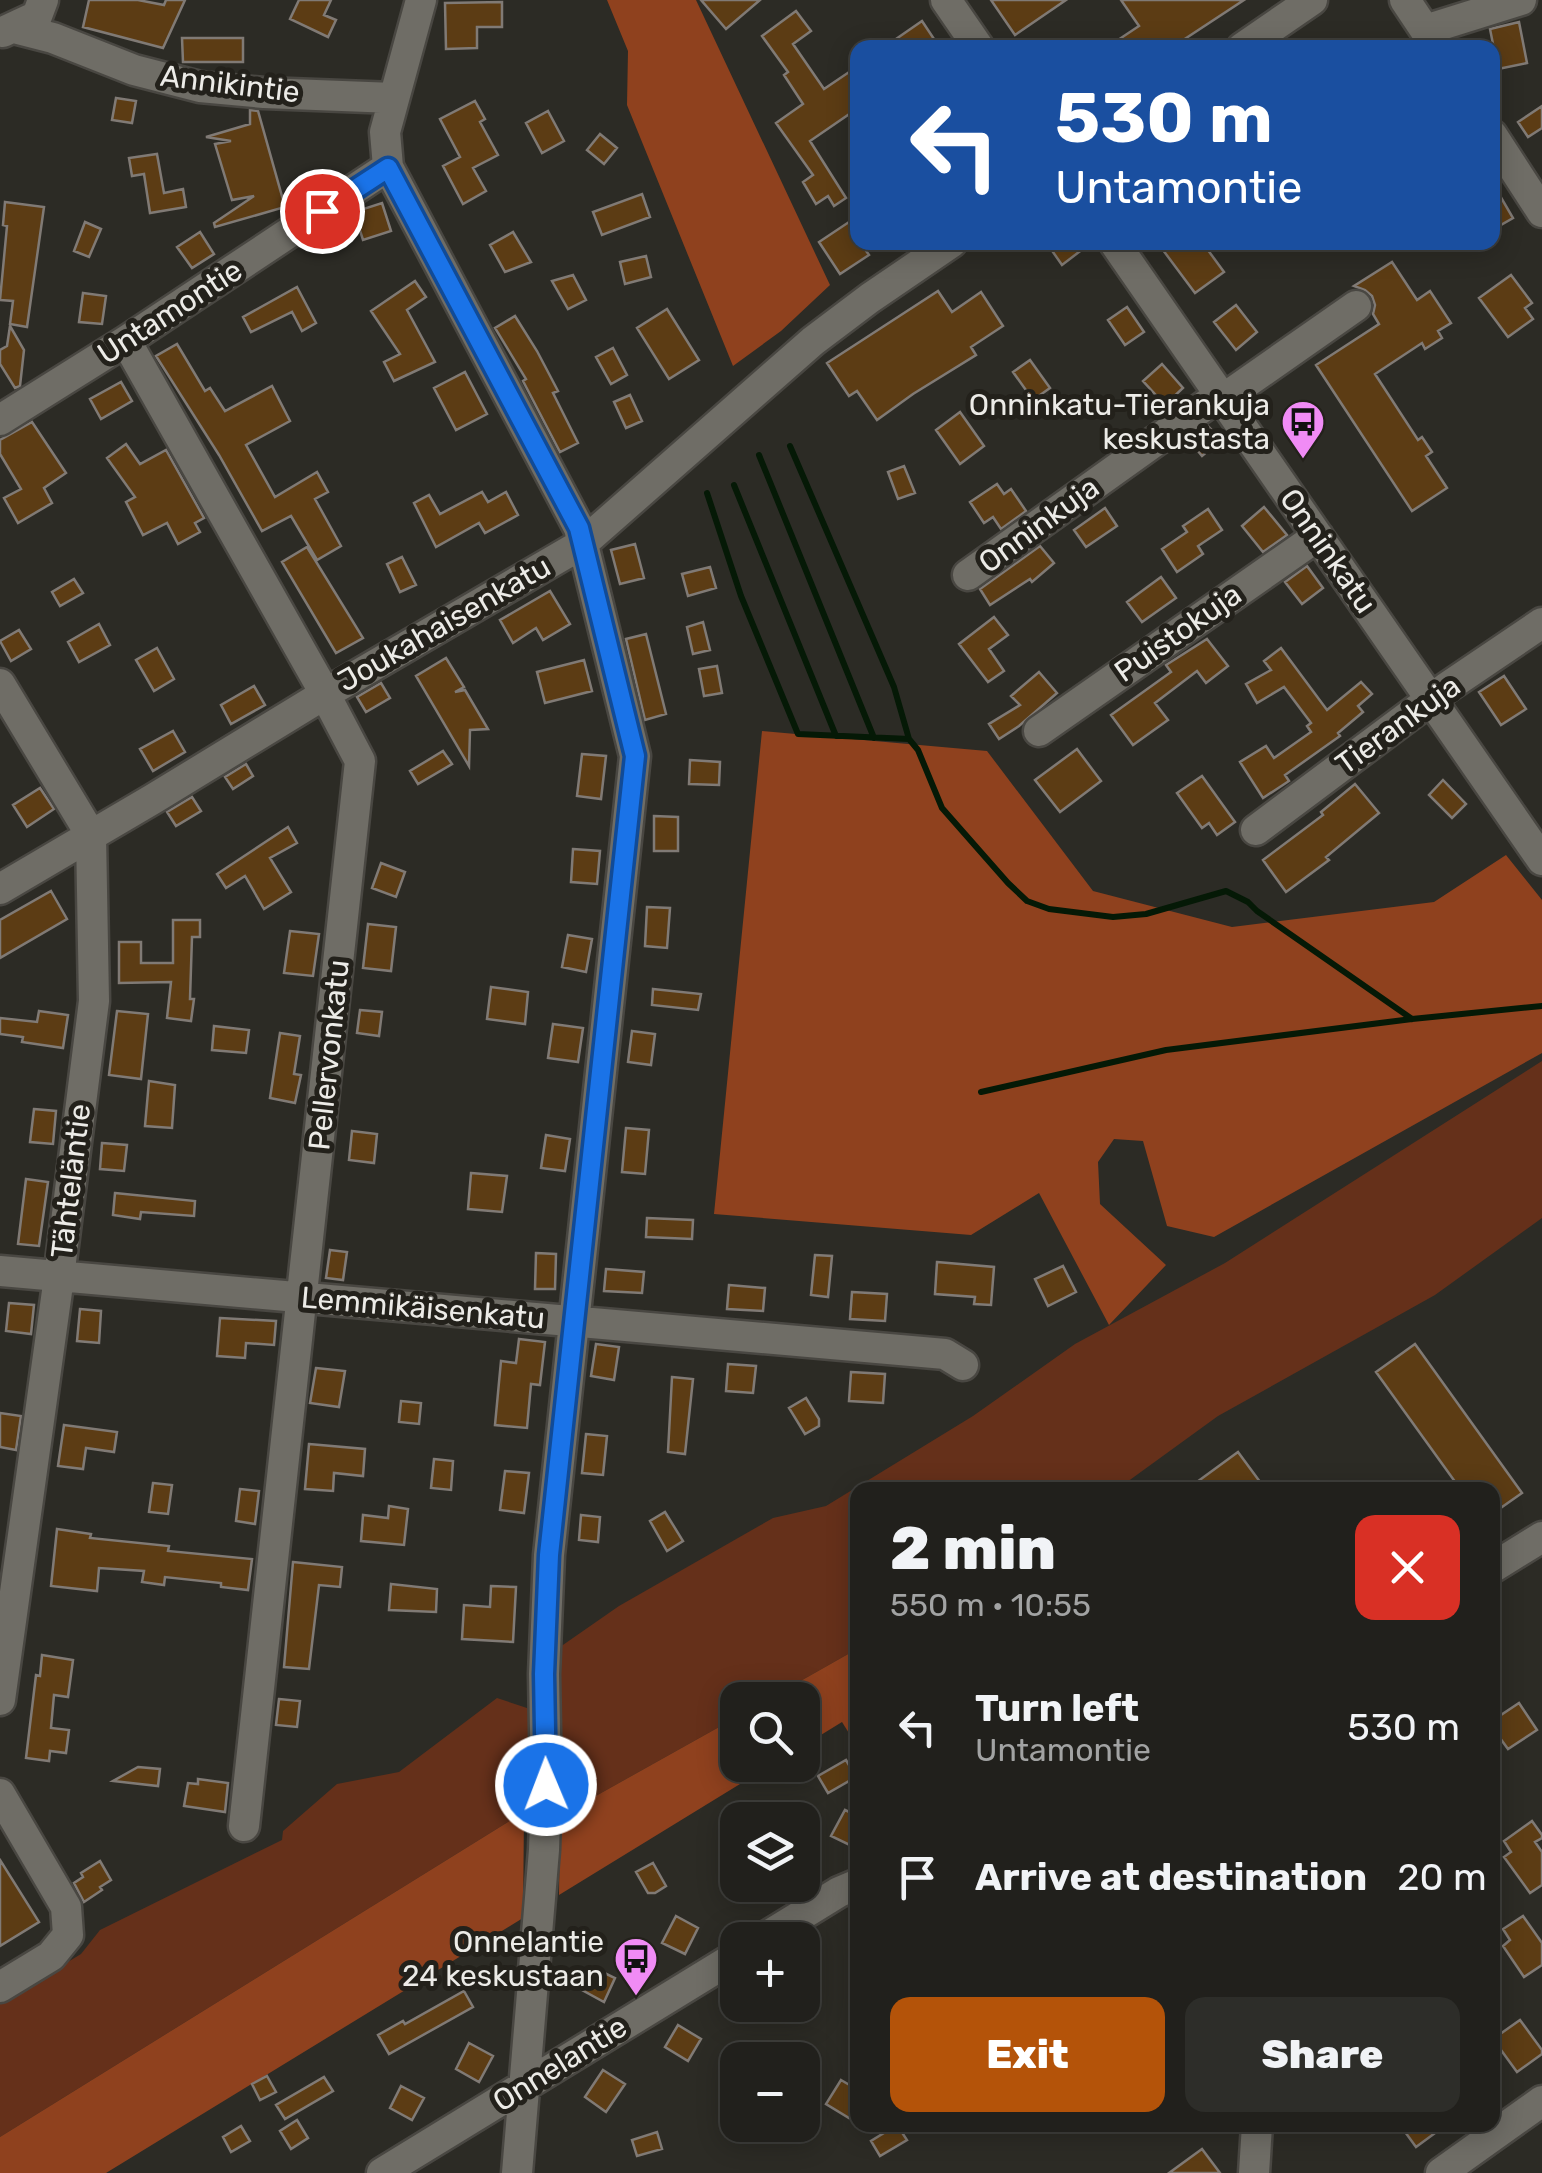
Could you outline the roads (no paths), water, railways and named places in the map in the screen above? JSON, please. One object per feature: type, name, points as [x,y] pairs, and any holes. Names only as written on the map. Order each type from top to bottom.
[{"type":"street","points":[[7,30],[37,16],[43,0]]},
{"type":"street","points":[[421,0],[384,132],[388,168],[579,528],[635,756],[549,1555],[544,1850],[516,2173]]},
{"type":"street","points":[[946,0],[974,40]]},
{"type":"street","points":[[1254,40],[1312,0]]},
{"type":"street","points":[[1405,0],[1431,39],[1521,0]]},
{"type":"street","name":"Annikintie","points":[[7,30],[53,38],[134,70],[200,87],[394,98]]},
{"type":"street","points":[[1500,147],[1542,212]]},
{"type":"street","name":"Untamontie","points":[[0,420],[126,342],[388,168]]},
{"type":"street","name":"Joukahaisenkatu","points":[[0,889],[582,544],[814,341],[940,250]]},
{"type":"street","name":"Onninkatu","points":[[1120,250],[1431,700],[1531,821],[1542,860]]},
{"type":"street","name":"Onninkuja","points":[[968,576],[1210,402],[1223,398],[1356,306]]},
{"type":"street","name":"Pellervonkatu","points":[[126,342],[360,760],[244,1826]]},
{"type":"street","name":"Puistokuja","points":[[1039,730],[1318,536]]},
{"type":"street","name":"Tierankuja","points":[[1256,830],[1542,622]]},
{"type":"street","points":[[0,684],[91,835]]},
{"type":"street","name":"Tähteläntie","points":[[0,1700],[94,1001],[91,835]]},
{"type":"street","name":"Lemmikäisenkatu","points":[[0,1272],[945,1354],[963,1365]]},
{"type":"street","points":[[1500,1563],[1542,1538]]},
{"type":"street","points":[[0,1794],[66,1907],[68,1935],[51,1956],[0,1986]]},
{"type":"street","points":[[790,1922],[850,1887]]},
{"type":"street","name":"Onnelantie","points":[[382,2173],[720,1966]]},
{"type":"street","points":[[1500,2124],[1542,2100]]},
{"type":"street","points":[[1254,2173],[1257,2132]]},
{"type":"street","points":[[1441,2173],[1486,2132]]},
{"type":"waterway","points":[[790,446],[894,687],[909,739],[918,750],[942,808],[1027,901],[1049,909],[1113,917],[1146,914],[1226,891],[1248,902],[1412,1019]]},
{"type":"waterway","points":[[759,455],[874,738]]},
{"type":"waterway","points":[[734,485],[836,736]]},
{"type":"waterway","points":[[707,493],[741,596],[798,734],[909,739]]},
{"type":"waterway","points":[[981,1092],[1166,1050],[1542,1006]]},
{"type":"place","name":"Onninkatu-Tierankuja keskustasta","points":[[1303,460]]},
{"type":"place","name":"Onnelantie 24 keskustaan","points":[[636,1997]]}]
